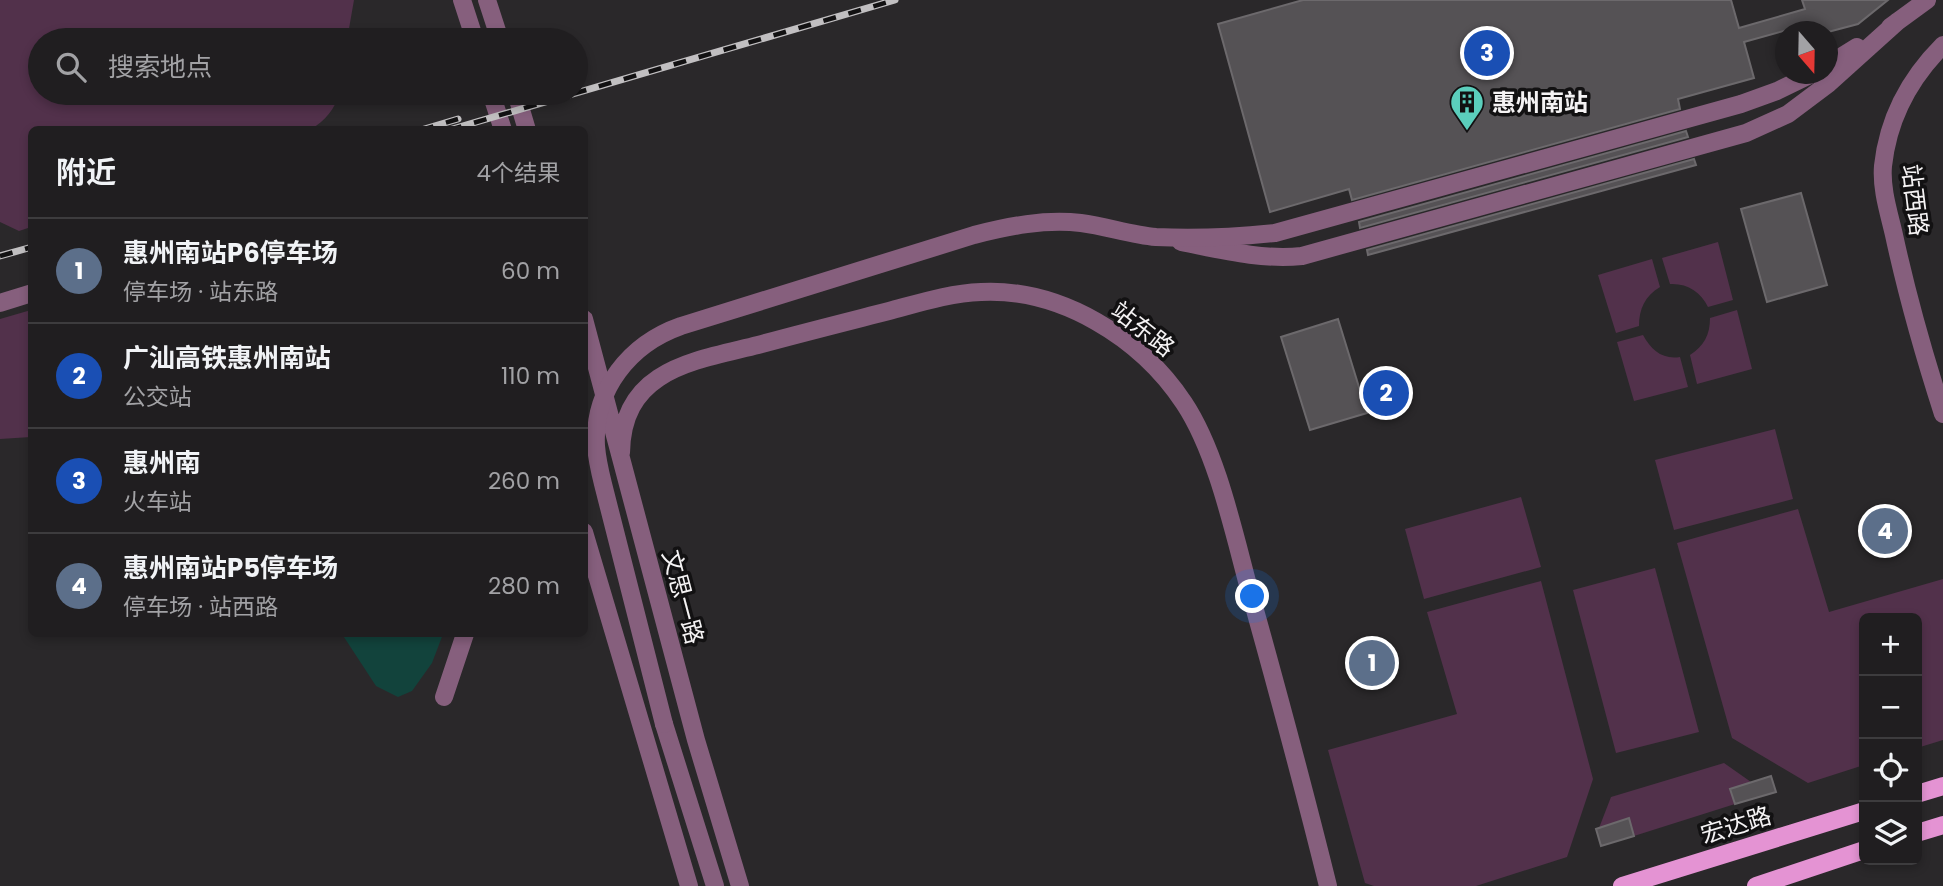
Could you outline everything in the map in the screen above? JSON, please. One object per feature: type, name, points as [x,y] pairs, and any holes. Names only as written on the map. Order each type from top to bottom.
[{"type":"main road","points":[[1922,792],[1943,786]]},
{"type":"main road","name":"宏达路","points":[[1622,886],[1859,813]]},
{"type":"main road","points":[[1922,831],[1943,825]]},
{"type":"main road","points":[[1756,886],[1859,852]]},
{"type":"street","points":[[462,0],[471,28]]},
{"type":"street","points":[[487,0],[495,28]]},
{"type":"street","points":[[1838,59],[1927,0]]},
{"type":"street","points":[[716,886],[664,724],[603,484],[597,447],[599,414],[610,384],[628,358],[653,339],[681,326],[960,239],[1041,222],[1079,223],[1249,256],[1302,256],[1746,133],[1788,114],[1828,84],[1898,21]]},
{"type":"street","name":"站西路","points":[[1943,45],[1919,72],[1898,108],[1888,138],[1883,170],[1886,200],[1900,263],[1943,414]]},
{"type":"street","points":[[1154,237],[1275,233],[1741,104],[1791,84]]},
{"type":"street","points":[[495,105],[502,126]]},
{"type":"street","points":[[520,105],[526,126]]},
{"type":"street","name":"站东路","points":[[621,453],[623,429],[632,407],[646,387],[667,372],[708,358],[939,298],[981,292],[1025,296],[1067,308],[1107,328],[1159,370],[1180,396],[1197,425],[1227,508],[1289,731],[1328,886]]},
{"type":"street","points":[[0,303],[28,294]]},
{"type":"street","name":"文思一路","points":[[588,333],[696,740],[740,886]]},
{"type":"street","points":[[588,545],[689,886]]},
{"type":"street","points":[[444,698],[464,637]]},
{"type":"shaded area","points":[[0,0],[354,0],[349,28],[28,28],[28,105],[334,105],[316,126],[28,126],[28,228],[19,231],[0,222]]},
{"type":"shaded area","points":[[1718,242],[1733,300],[1708,307],[1702,297],[1693,290],[1670,284],[1662,258]]},
{"type":"shaded area","points":[[1652,259],[1660,287],[1650,294],[1644,304],[1639,326],[1616,333],[1598,275]]},
{"type":"shaded area","points":[[1737,310],[1752,369],[1697,384],[1690,355],[1705,340],[1710,318]]},
{"type":"shaded area","points":[[28,311],[28,437],[0,439],[0,319]]},
{"type":"shaded area","points":[[1643,335],[1658,353],[1668,357],[1680,357],[1688,387],[1634,401],[1617,342]]},
{"type":"shaded area","points":[[1775,429],[1793,499],[1674,530],[1655,460]]},
{"type":"shaded area","points":[[1521,497],[1541,567],[1424,599],[1405,529]]},
{"type":"shaded area","points":[[1798,509],[1829,612],[1943,579],[1943,740],[1922,746],[1922,613],[1859,613],[1859,767],[1808,783],[1732,738],[1677,543]]},
{"type":"shaded area","points":[[1655,568],[1699,732],[1616,753],[1573,590]]},
{"type":"shaded area","points":[[1541,581],[1593,779],[1567,857],[1476,886],[1374,886],[1365,883],[1328,750],[1457,714],[1427,612]]},
{"type":"shaded area","points":[[344,637],[442,637],[432,663],[412,691],[398,697],[376,686]]},
{"type":"shaded area","points":[[1724,763],[1751,782],[1730,789],[1735,804],[1634,836],[1628,818],[1599,828],[1611,797]]},
{"type":"building","name":"惠州南站","points":[[1303,0],[1731,0],[1739,28],[1805,9],[1802,0],[1888,0],[1858,24],[1838,29],[1838,21],[1775,21],[1775,33],[1744,42],[1754,78],[1678,99],[1680,109],[1352,200],[1349,189],[1270,212],[1218,24]]},
{"type":"building","points":[[1686,131],[1688,137],[1360,228],[1359,222]]},
{"type":"building","points":[[1694,159],[1696,165],[1368,255],[1367,250]]},
{"type":"building","points":[[1801,193],[1827,285],[1767,302],[1741,209]]},
{"type":"building","points":[[1338,319],[1367,413],[1310,430],[1281,337]]},
{"type":"building","points":[[1771,776],[1776,792],[1735,804],[1730,789]]},
{"type":"building","points":[[1629,818],[1634,836],[1601,846],[1596,829]]},
{"type":"railway","points":[[588,89],[895,0]]},
{"type":"railway","points":[[463,126],[535,105]]},
{"type":"railway","points":[[434,126],[458,119]]},
{"type":"railway","points":[[0,256],[28,248]]},
{"type":"place","name":"惠州南","points":[[1487,53]]},
{"type":"place","name":"惠州南站","points":[[1467,132]]},
{"type":"place","name":"广汕高铁惠州南站","points":[[1386,393]]},
{"type":"place","name":"惠州南站P5停车场","points":[[1885,531]]},
{"type":"place","name":"惠州南站P6停车场","points":[[1372,663]]}]
